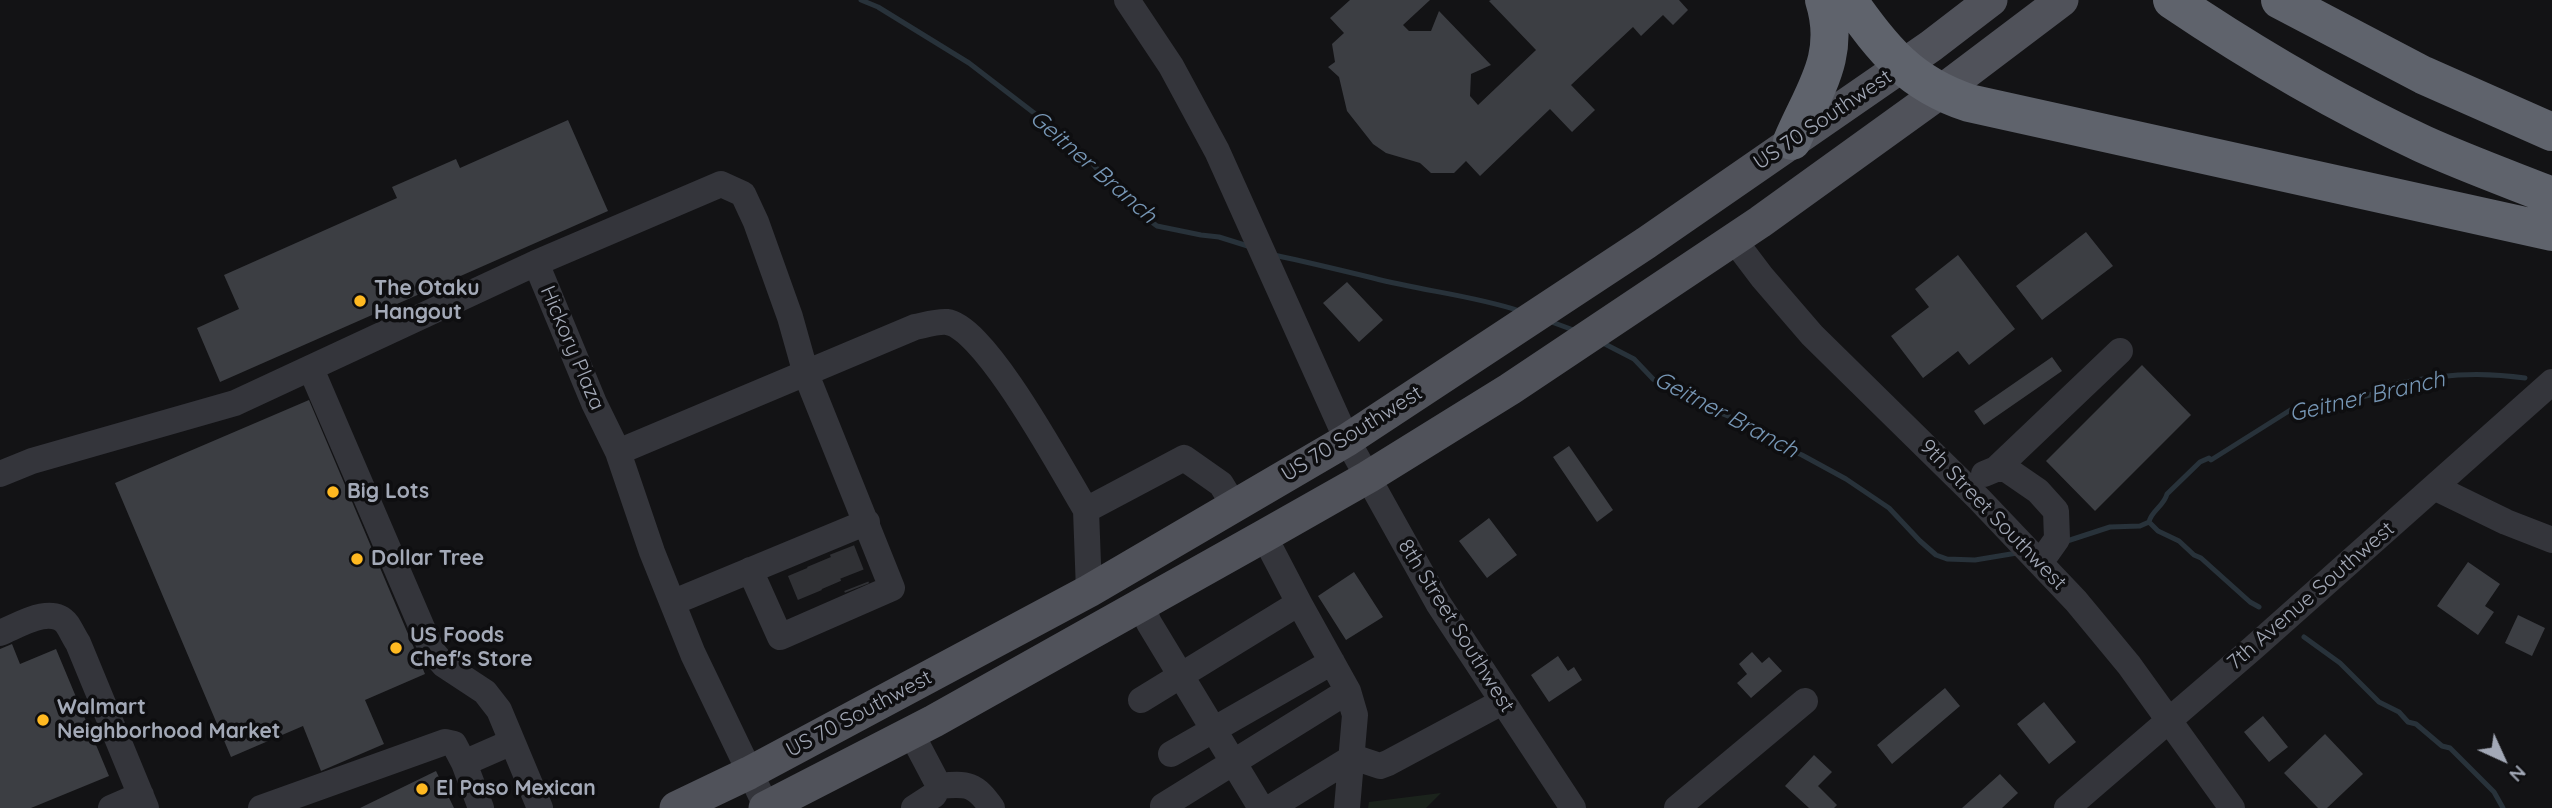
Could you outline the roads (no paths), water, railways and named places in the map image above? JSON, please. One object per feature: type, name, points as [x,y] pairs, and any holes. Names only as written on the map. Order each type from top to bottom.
[{"type":"highway","points":[[1792,141],[1820,82],[1829,52],[1830,24],[1824,0]]},
{"type":"highway","points":[[1848,0],[1878,42],[1902,66],[1940,93],[1969,103],[2552,232]]},
{"type":"highway","points":[[2172,0],[2227,37],[2353,110],[2426,145],[2552,196]]},
{"type":"highway","points":[[2280,0],[2423,75],[2552,132]]},
{"type":"main road","name":"US 70 Southwest","points":[[676,808],[1089,592],[1346,440],[1646,243],[1902,66],[1991,0]]},
{"type":"main road","name":"US 70 Southwest","points":[[766,808],[911,733],[1264,536],[1368,477],[1510,389],[1734,240],[1940,93],[2054,6]]},
{"type":"street","name":"8th Street Southwest","points":[[1127,0],[1171,66],[1217,151],[1346,440],[1438,603],[1573,808]]},
{"type":"street","points":[[536,263],[721,184],[743,194],[756,222],[790,317],[806,374],[892,588],[838,604],[780,637],[750,570]]},
{"type":"street","name":"9th Street Southwest","points":[[1734,240],[1812,335],[1963,483],[2076,601],[2129,665],[2232,808]]},
{"type":"street","name":"Hickory Plaza","points":[[0,474],[32,461],[235,403],[536,263],[594,403],[618,452],[652,552],[693,654],[766,808]]},
{"type":"street","points":[[618,452],[915,327],[948,322],[969,334],[997,366],[1086,510],[1089,592]]},
{"type":"street","points":[[1963,483],[1996,469],[2120,351]]},
{"type":"street","points":[[311,369],[432,651],[444,665],[485,692],[499,710],[540,808]]},
{"type":"street","name":"7th Avenue Southwest","points":[[2067,808],[2552,382]]},
{"type":"street","points":[[1086,510],[1184,458],[1221,484],[1235,507]]},
{"type":"street","points":[[1996,469],[2006,469],[2038,491],[2056,511],[2057,540],[2040,564]]},
{"type":"street","points":[[2434,487],[2506,522],[2552,540]]},
{"type":"street","points":[[674,602],[750,570],[817,552],[867,522]]},
{"type":"street","points":[[1264,536],[1348,691],[1356,721],[1347,808]]},
{"type":"street","points":[[1141,700],[1299,603]]},
{"type":"street","points":[[1141,604],[1149,623],[1261,808]]},
{"type":"street","points":[[0,633],[49,615],[66,622],[78,643],[144,802],[111,808]]},
{"type":"street","points":[[1171,754],[1332,662]]},
{"type":"street","points":[[1163,806],[1348,691]]},
{"type":"street","points":[[1677,808],[1805,701]]},
{"type":"street","points":[[1353,757],[1380,766],[1502,702]]},
{"type":"street","points":[[911,733],[939,786]]},
{"type":"street","points":[[464,763],[512,741]]},
{"type":"street","points":[[265,807],[316,799],[445,742],[454,744],[481,808]]},
{"type":"street","points":[[1270,808],[1353,757]]},
{"type":"street","points":[[914,808],[934,795],[939,786]]},
{"type":"street","points":[[939,786],[971,786],[981,793],[992,808]]},
{"type":"waterway","name":"Geitner Branch","points":[[861,0],[878,7],[969,63],[1083,153],[1129,205],[1157,226],[1219,237],[1251,247]]},
{"type":"waterway","name":"Geitner Branch","points":[[1274,255],[1520,311]]},
{"type":"waterway","name":"Geitner Branch","points":[[1549,321],[1576,331]]},
{"type":"waterway","name":"Geitner Branch","points":[[1601,342],[1634,359],[1653,379],[1690,401],[1738,420],[1768,440],[1846,479],[1889,508],[1936,555],[1947,559],[1975,560],[2017,553]]},
{"type":"waterway","name":"Geitner Branch","points":[[2064,542],[2110,527],[2140,526],[2149,522],[2167,494],[2200,462],[2209,458],[2211,460],[2292,409],[2297,411],[2346,401],[2401,383],[2432,378],[2463,375],[2525,378]]},
{"type":"waterway","points":[[2149,522],[2158,531],[2179,541],[2259,607]]},
{"type":"waterway","points":[[2304,637],[2340,663],[2379,702],[2399,712],[2408,722],[2416,724],[2442,746],[2450,748],[2494,792],[2503,808]]},
{"type":"tunnel","points":[[842,550],[857,588]]},
{"type":"tunnel","points":[[819,562],[834,597]]},
{"type":"tunnel","points":[[800,571],[814,605]]},
{"type":"place","name":"The Otaku Hangout","points":[[360,301]]},
{"type":"place","name":"Big Lots","points":[[333,492]]},
{"type":"place","name":"Dollar Tree","points":[[357,559]]},
{"type":"place","name":"US Foods Chef's Store","points":[[396,648]]},
{"type":"place","name":"Walmart Neighborhood Market","points":[[43,720]]},
{"type":"place","name":"El Paso Mexican","points":[[422,789]]}]
